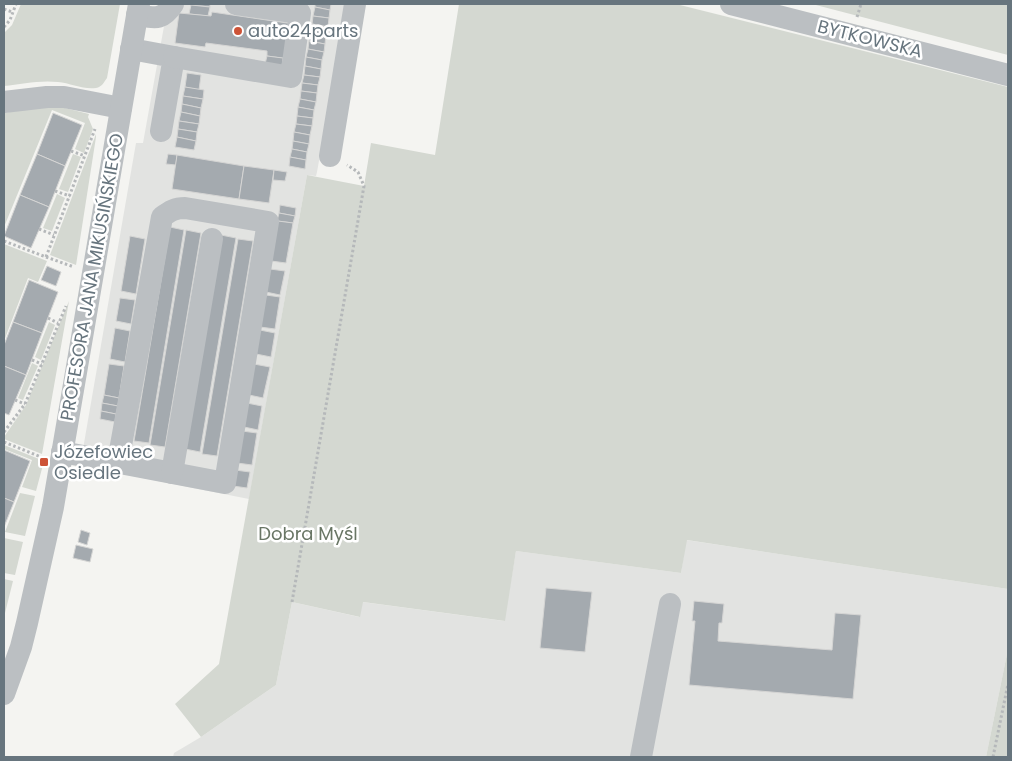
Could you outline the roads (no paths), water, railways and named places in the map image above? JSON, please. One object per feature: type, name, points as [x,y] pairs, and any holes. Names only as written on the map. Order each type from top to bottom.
[{"type":"street","points":[[138,9],[157,18],[163,16],[173,4]]},
{"type":"street","points":[[131,49],[291,77],[300,13],[236,4]]},
{"type":"street","points":[[330,156],[355,4]]},
{"type":"street","name":"BYTKOWSKA","points":[[731,4],[1008,75]]},
{"type":"street","name":"PROFESORA JANA MIKUSIŃSKIEGO","points":[[4,694],[8,666],[27,623],[49,525],[53,455],[121,108],[138,9]]},
{"type":"street","points":[[161,131],[174,57]]},
{"type":"street","points":[[4,102],[47,96],[64,97],[121,108]]},
{"type":"street","points":[[53,455],[118,462],[225,483],[268,222],[185,208],[169,211],[162,217],[118,462]]},
{"type":"street","points":[[172,473],[212,239]]},
{"type":"street","points":[[641,757],[670,604]]},
{"type":"place","name":"auto24parts","points":[[238,31]]},
{"type":"place","name":"Józefowiec Osiedle","points":[[44,462]]},
{"type":"park label","name":"Dobra Myśl","points":[[308,534]]}]
